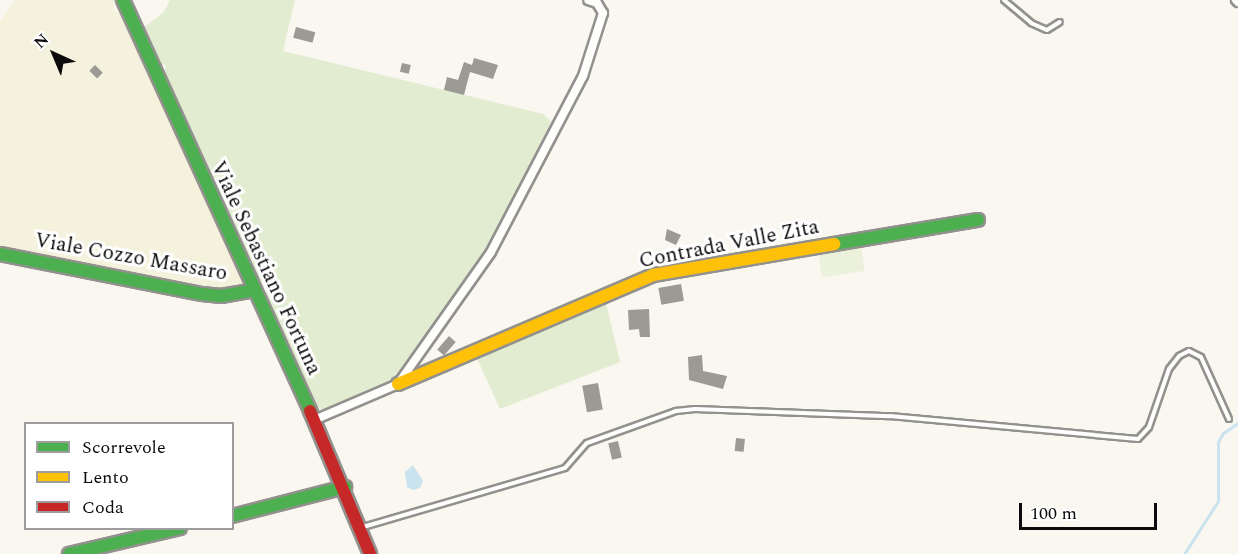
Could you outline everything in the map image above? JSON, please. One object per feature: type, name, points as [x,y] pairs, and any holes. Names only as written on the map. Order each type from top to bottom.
[{"type":"street","name":"Viale Sebastiano Fortuna","points":[[123,0],[363,527],[370,554]]},
{"type":"street","points":[[398,384],[497,243],[575,94],[603,13],[597,3],[588,0]]},
{"type":"street","name":"Contrada Valle Zita","points":[[314,420],[653,275],[978,220]]},
{"type":"street","name":"Viale Cozzo Massaro","points":[[0,254],[202,294],[221,296],[254,290]]},
{"type":"street","points":[[234,515],[345,487]]},
{"type":"street","points":[[69,554],[171,530]]},
{"type":"lane","points":[[1004,0],[1031,23],[1047,30],[1060,22]]},
{"type":"lane","points":[[363,527],[565,468],[587,443],[676,411],[694,409],[890,416],[1138,439],[1149,427],[1169,369],[1179,356],[1189,351],[1201,357],[1229,419]]},
{"type":"shaded area","points":[[15,0],[115,0],[113,10],[122,14],[246,284],[243,289],[234,292],[162,283],[47,257],[0,250],[0,22]]},
{"type":"green space","points":[[170,0],[295,0],[283,51],[543,114],[551,121],[513,211],[397,381],[323,411],[316,405],[265,295],[270,285],[258,279],[164,75],[166,65],[159,64],[143,28],[164,12]]},
{"type":"green space","points":[[861,247],[865,271],[822,277],[819,254]]},
{"type":"green space","points":[[605,299],[620,362],[500,409],[476,356]]},
{"type":"water","points":[[413,465],[423,481],[420,488],[413,490],[407,487],[405,472]]},
{"type":"building","points":[[296,27],[315,32],[312,43],[293,38]]},
{"type":"building","points":[[474,58],[498,65],[493,79],[470,72],[464,95],[444,90],[447,77],[458,80],[464,62],[472,65]]},
{"type":"building","points":[[402,63],[411,65],[409,74],[400,72]]},
{"type":"building","points":[[95,65],[103,73],[97,78],[89,71]]},
{"type":"building","points":[[667,229],[681,235],[676,245],[665,240]]},
{"type":"building","points":[[681,284],[684,301],[661,305],[658,288]]},
{"type":"building","points":[[649,309],[650,337],[640,337],[639,329],[629,330],[628,310]]},
{"type":"building","points":[[449,336],[456,342],[444,355],[437,350]]},
{"type":"building","points":[[702,355],[703,371],[727,376],[723,389],[689,380],[688,357]]},
{"type":"building","points":[[598,383],[603,410],[587,412],[582,386]]},
{"type":"building","points":[[736,438],[745,439],[744,452],[735,451]]},
{"type":"building","points":[[618,441],[622,458],[612,460],[608,443]]},
{"type":"waterway","points":[[1184,554],[1218,501],[1218,442],[1223,433],[1238,423]]},
{"type":"traffic: fast","points":[[123,0],[310,411]]},
{"type":"traffic: fast","points":[[834,244],[978,220]]},
{"type":"traffic: fast","points":[[0,254],[202,294],[221,296],[254,290]]},
{"type":"traffic: fast","points":[[234,515],[345,487]]},
{"type":"traffic: fast","points":[[69,554],[171,530]]},
{"type":"traffic: slow","points":[[398,384],[653,275],[834,244]]},
{"type":"traffic: jam","points":[[310,411],[370,554]]}]
